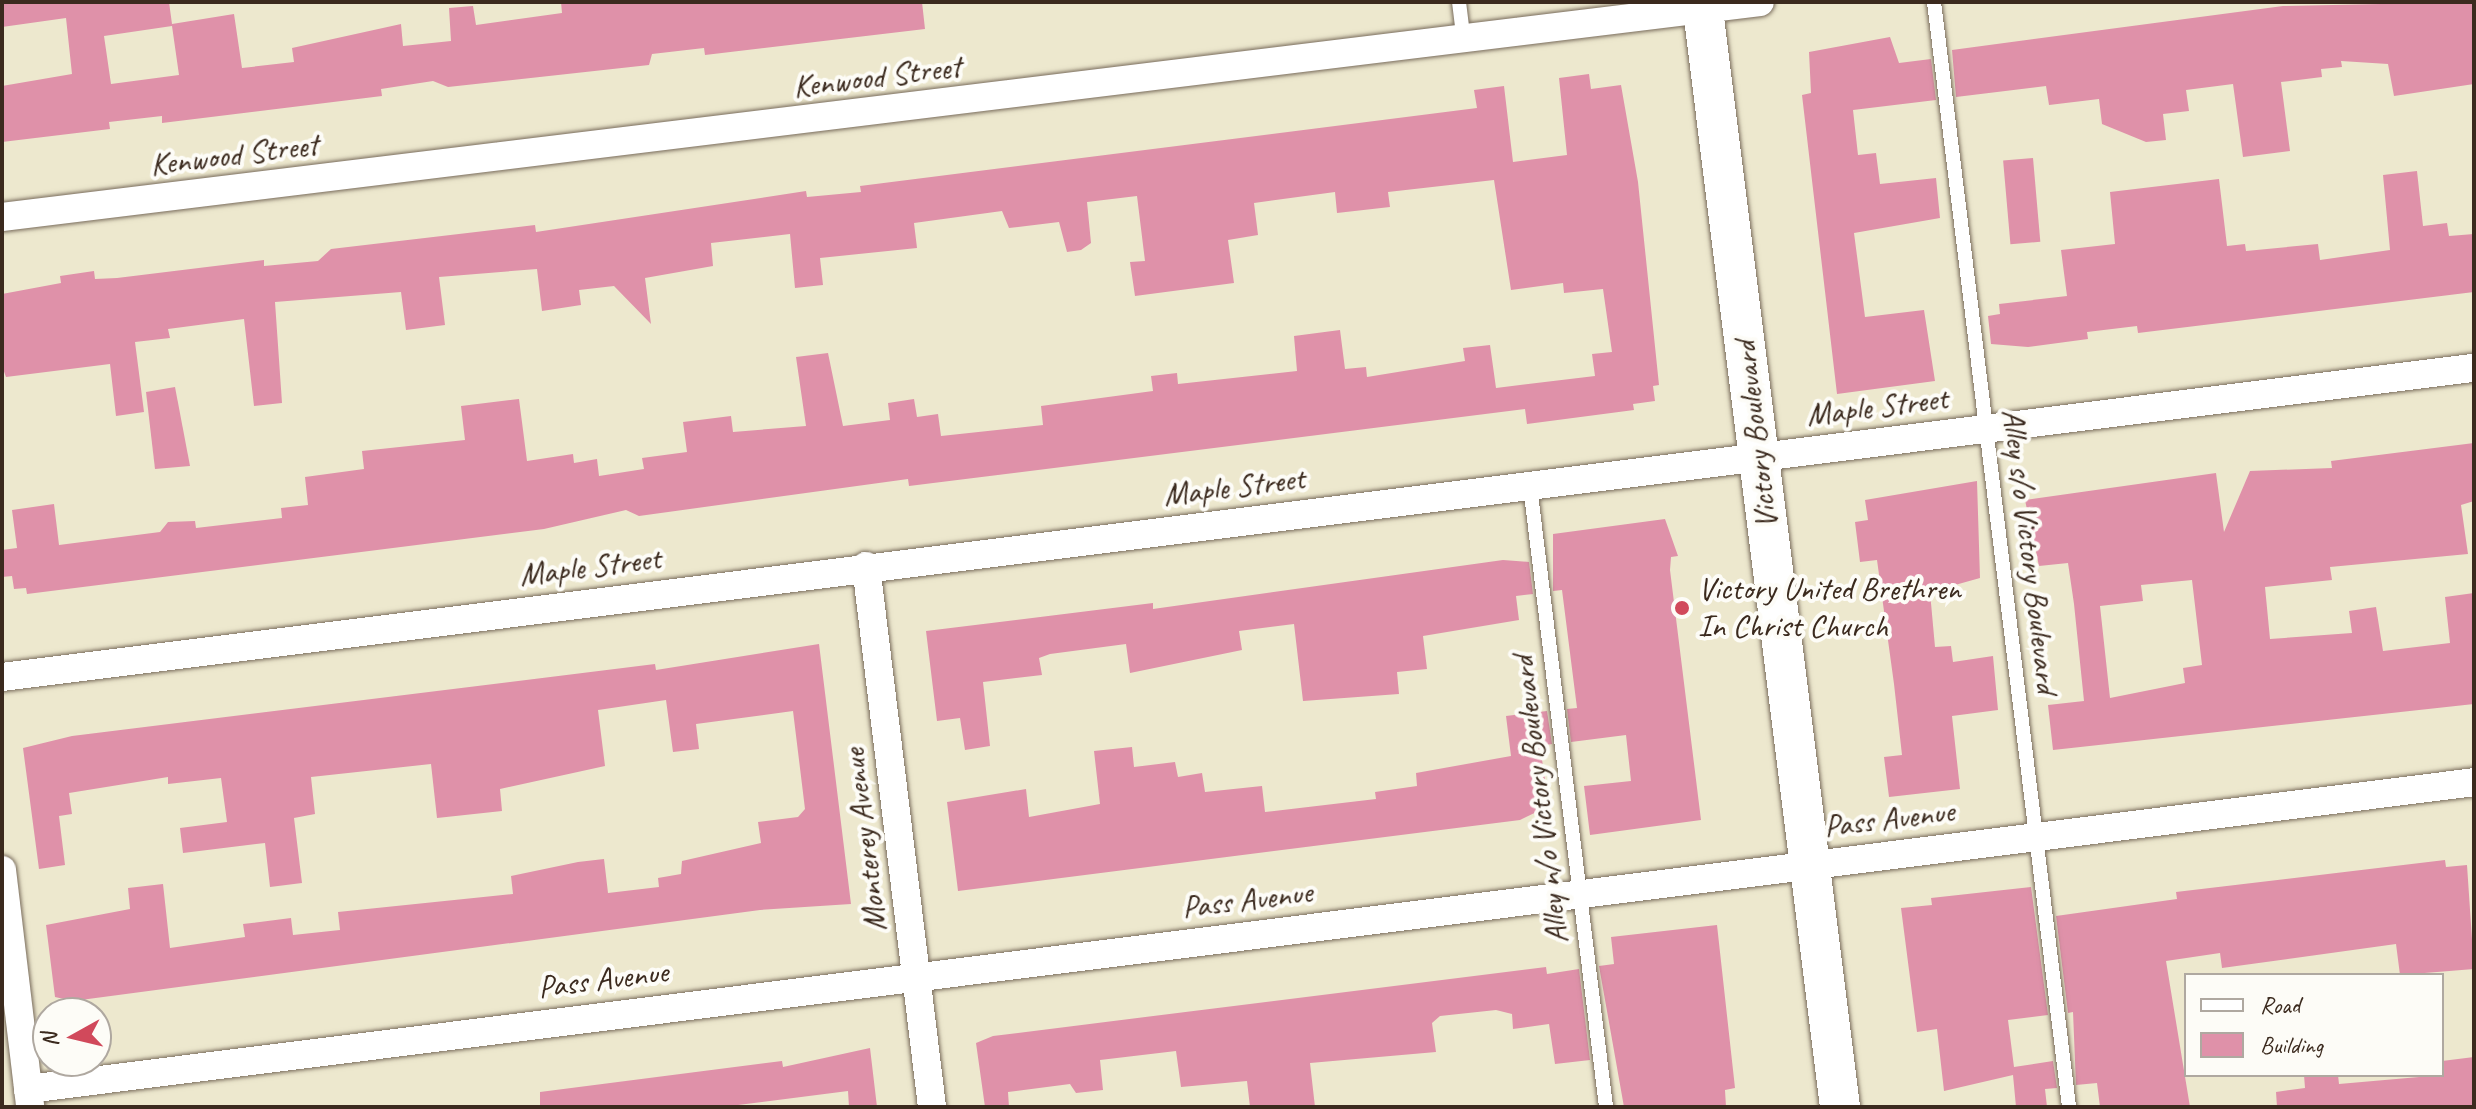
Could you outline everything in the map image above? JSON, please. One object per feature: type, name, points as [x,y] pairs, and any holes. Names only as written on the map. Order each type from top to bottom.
[{"type":"main road","name":"Victory Boulevard","points":[[1703,5],[1840,1107]]},
{"type":"street","name":"Kenwood Street","points":[[2,217],[1465,41],[1703,5],[1760,2]]},
{"type":"street","name":"Maple Street","points":[[2,677],[866,566],[2474,368]]},
{"type":"street","name":"Monterey Avenue","points":[[866,566],[932,1107]]},
{"type":"street","name":"Pass Avenue","points":[[29,1098],[915,974],[2474,782]]},
{"type":"street","points":[[2,870],[29,1098]]},
{"type":"lane","points":[[1459,2],[1465,41]]},
{"type":"lane","name":"Alley s/o Victory Boulevard","points":[[1934,2],[2039,834],[2069,1107]]},
{"type":"lane","name":"Alley n/o Victory Boulevard","points":[[1530,486],[1606,1107]]},
{"type":"building","points":[[2,2],[169,2],[172,24],[234,14],[242,68],[294,62],[292,48],[401,24],[403,46],[451,41],[449,8],[473,6],[476,25],[562,13],[561,2],[922,2],[925,29],[705,55],[704,48],[652,54],[649,65],[448,87],[433,81],[381,89],[382,96],[162,123],[162,116],[109,122],[110,129],[2,142],[2,86],[72,74],[66,18],[2,27]],"holes":[[[172,26],[179,75],[111,84],[104,36]]]},
{"type":"building","points":[[2474,2],[2474,84],[2394,96],[2388,64],[2341,61],[2342,67],[2321,69],[2322,77],[2281,82],[2290,151],[2243,157],[2233,84],[2186,90],[2189,111],[2163,114],[2166,140],[2146,142],[2102,124],[2099,99],[2049,105],[2046,86],[1956,97],[1952,50],[2283,6]]},
{"type":"building","points":[[1890,37],[1899,63],[1931,59],[1936,100],[1853,110],[1858,155],[1876,153],[1880,184],[1936,178],[1940,218],[1854,233],[1865,317],[1924,310],[1935,381],[1837,394],[1802,95],[1811,93],[1809,52]]},
{"type":"building","points":[[1589,74],[1591,89],[1621,85],[1638,182],[1659,385],[1653,386],[1655,401],[1633,404],[1634,410],[1527,424],[1525,409],[909,486],[908,479],[639,516],[626,510],[544,529],[27,594],[26,588],[14,589],[12,576],[2,577],[2,550],[17,548],[12,510],[54,504],[59,545],[160,532],[168,522],[195,521],[196,528],[282,518],[281,508],[308,505],[305,477],[364,469],[362,451],[465,440],[461,406],[519,399],[527,461],[573,454],[574,463],[597,459],[599,476],[644,469],[642,458],[687,452],[683,422],[731,416],[733,432],[806,426],[796,357],[828,353],[843,426],[890,420],[888,403],[914,399],[917,417],[938,414],[941,436],[1043,425],[1041,406],[1153,391],[1151,376],[1177,373],[1178,384],[1297,371],[1294,336],[1340,330],[1345,369],[1366,367],[1367,377],[1465,361],[1463,348],[1490,345],[1496,388],[1595,376],[1592,354],[1612,352],[1603,289],[1564,293],[1563,283],[1511,290],[1494,180],[1388,192],[1390,207],[1337,213],[1335,192],[1254,203],[1258,235],[1228,240],[1234,283],[1135,296],[1130,262],[1145,261],[1137,196],[1087,202],[1091,243],[1081,250],[1067,252],[1059,222],[1009,228],[1002,211],[914,223],[917,248],[820,258],[823,285],[795,288],[790,234],[711,243],[713,266],[645,278],[651,324],[614,286],[579,290],[581,305],[542,311],[537,269],[439,277],[445,325],[406,330],[401,292],[275,302],[282,403],[254,406],[244,319],[168,329],[170,338],[135,342],[144,412],[116,416],[110,364],[6,377],[2,366],[2,294],[61,283],[60,276],[94,271],[95,279],[117,278],[264,260],[264,266],[318,261],[331,249],[535,225],[536,232],[806,191],[807,197],[861,192],[860,186],[1477,108],[1474,90],[1504,86],[1513,162],[1567,155],[1559,78]]},
{"type":"building","points":[[2033,158],[2040,242],[2010,244],[2003,161]]},
{"type":"building","points":[[2417,171],[2423,226],[2447,223],[2449,236],[2474,234],[2474,292],[2138,333],[2137,326],[2087,332],[2088,339],[2028,347],[1991,344],[1988,316],[2000,314],[1999,304],[2067,296],[2061,250],[2115,244],[2110,192],[2219,179],[2227,246],[2245,244],[2246,251],[2318,244],[2320,260],[2390,250],[2383,175]]},
{"type":"building","points":[[175,387],[190,466],[155,469],[146,392]]},
{"type":"building","points":[[2474,443],[2474,501],[2461,505],[2468,554],[2330,567],[2332,580],[2265,587],[2270,639],[2352,633],[2349,611],[2376,607],[2383,651],[2450,643],[2445,597],[2474,593],[2474,704],[2053,750],[2048,705],[2084,701],[2074,604],[2068,563],[2039,566],[2025,500],[2216,473],[2224,532],[2250,471],[2332,468],[2331,461]],"holes":[[[2192,580],[2202,665],[2183,668],[2185,683],[2110,698],[2100,606],[2143,601],[2141,585]]]},
{"type":"building","points":[[1977,481],[1980,578],[1930,592],[1935,647],[1951,646],[1953,662],[1993,656],[1998,710],[1952,716],[1960,789],[1889,797],[1884,757],[1902,755],[1894,684],[1877,560],[1860,562],[1855,522],[1868,520],[1865,500]]},
{"type":"building","points":[[1665,519],[1678,556],[1671,557],[1670,570],[1701,820],[1590,835],[1584,786],[1631,781],[1626,735],[1571,742],[1567,709],[1577,708],[1562,590],[1553,591],[1553,534]]},
{"type":"building","points":[[1503,560],[1529,562],[1533,594],[1516,596],[1519,620],[1423,636],[1427,669],[1397,672],[1399,694],[1303,701],[1294,624],[1239,631],[1242,650],[1130,673],[1126,644],[1039,658],[1042,675],[983,682],[990,746],[965,750],[960,718],[937,721],[926,631],[1153,603],[1153,609]]},
{"type":"building","points":[[819,644],[851,904],[760,910],[103,997],[55,997],[46,925],[130,909],[128,888],[163,884],[170,948],[245,937],[243,924],[291,918],[293,935],[340,930],[338,912],[513,894],[511,876],[578,862],[604,859],[608,893],[659,887],[658,878],[681,874],[682,861],[761,843],[758,822],[798,817],[805,809],[793,711],[696,724],[699,749],[673,752],[666,700],[598,710],[605,766],[500,789],[502,811],[437,818],[431,764],[311,777],[315,814],[294,818],[302,883],[270,887],[265,843],[183,853],[180,828],[227,822],[221,778],[168,784],[168,777],[69,793],[72,814],[59,816],[65,865],[39,869],[23,748],[72,736],[655,664],[656,670]]},
{"type":"building","points":[[1547,711],[1552,744],[1540,746],[1549,806],[1520,820],[958,891],[947,802],[1026,789],[1029,817],[1100,804],[1094,751],[1132,747],[1134,767],[1175,762],[1178,777],[1202,773],[1205,792],[1262,786],[1265,812],[1376,799],[1375,792],[1417,786],[1416,773],[1511,756],[1506,716]]},
{"type":"building","points":[[2445,860],[2446,867],[2467,865],[2474,969],[2400,973],[2396,944],[2222,968],[2220,953],[2166,961],[2190,1107],[2100,1107],[2097,1083],[2076,1085],[2073,1012],[2068,1013],[2056,916],[2177,899],[2176,892]]},
{"type":"building","points":[[2031,887],[2048,1015],[2008,1020],[2014,1067],[2053,1061],[2057,1088],[2045,1089],[2047,1107],[2016,1107],[2013,1075],[1944,1091],[1937,1029],[1917,1032],[1901,908],[1932,905],[1931,898]]},
{"type":"building","points":[[1717,925],[1735,1088],[1725,1090],[1726,1107],[1624,1107],[1599,966],[1614,964],[1611,937]]},
{"type":"building","points":[[1546,967],[1547,974],[1579,969],[1590,1060],[1555,1064],[1549,1024],[1513,1029],[1512,1014],[1496,1010],[1440,1016],[1432,1023],[1436,1052],[1310,1063],[1315,1107],[1250,1107],[1247,1081],[1181,1087],[1176,1051],[1100,1060],[1103,1090],[1076,1093],[1070,1084],[1008,1092],[1009,1107],[985,1107],[976,1043],[993,1036]]},
{"type":"building","points":[[870,1048],[877,1107],[849,1107],[848,1091],[722,1107],[540,1107],[540,1092],[782,1061],[783,1067]]},
{"type":"building","points":[[2474,1057],[2474,1107],[2277,1107],[2276,1092],[2305,1088],[2304,1077],[2338,1077],[2339,1084],[2444,1077],[2444,1061]]},
{"type":"place","name":"Victory United Brethren In Christ Church","points":[[1682,608]]}]
